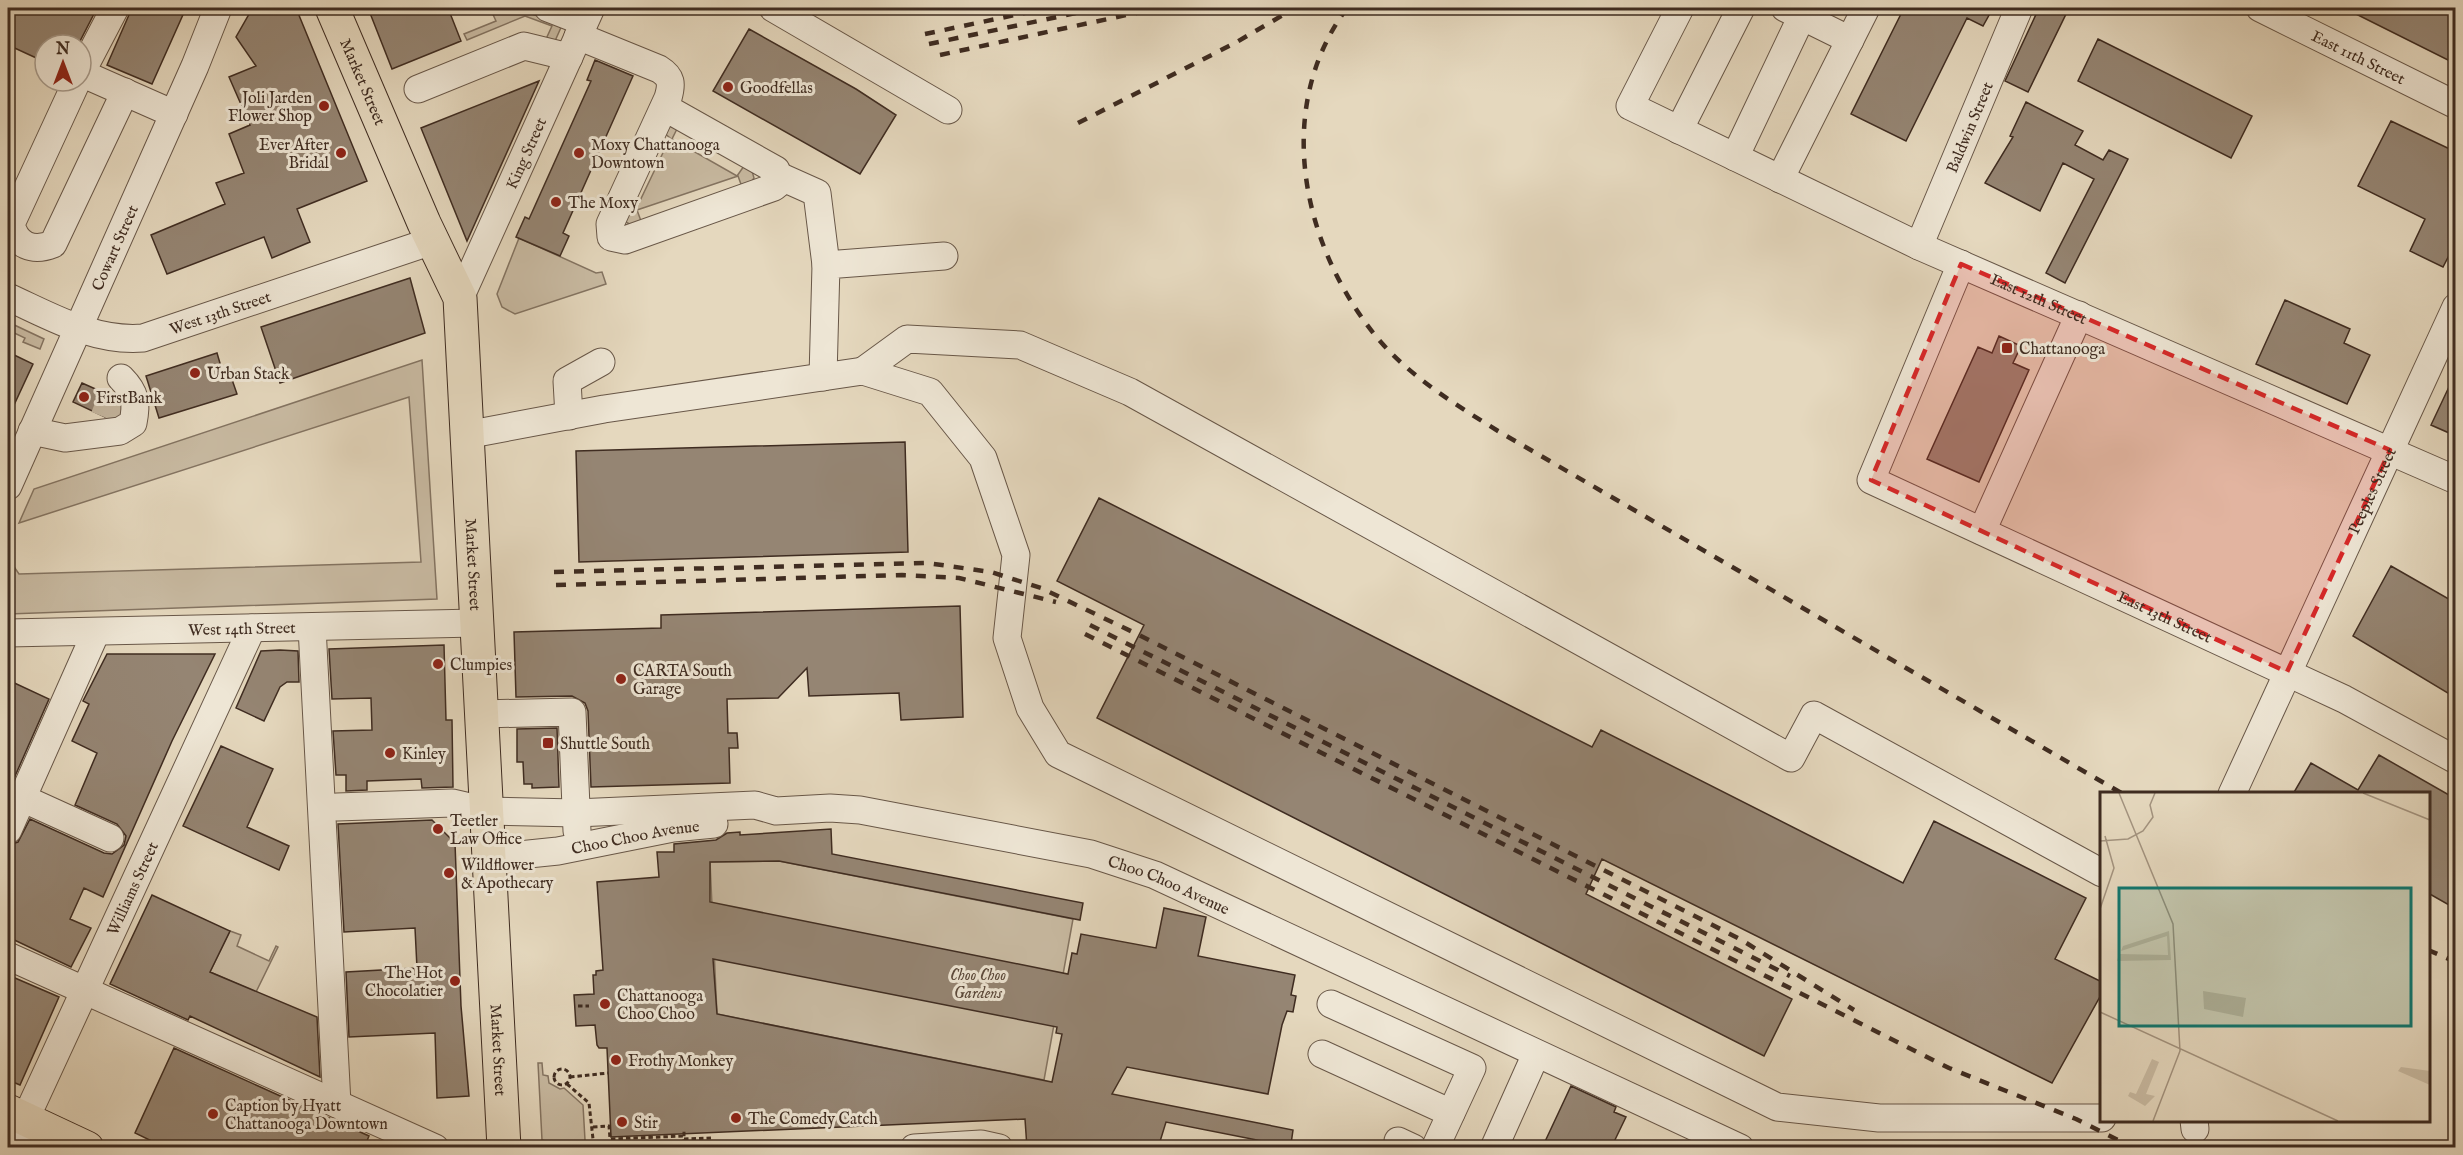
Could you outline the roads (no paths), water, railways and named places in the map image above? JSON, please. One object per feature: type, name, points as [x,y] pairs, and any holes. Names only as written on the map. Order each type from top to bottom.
[{"type":"main road","name":"Market Street","points":[[332,8],[432,241],[460,298],[504,1148]]},
{"type":"main road","points":[[14,1126],[87,1148]]},
{"type":"street","points":[[93,50],[115,8]]},
{"type":"street","name":"Cowart Street","points":[[8,482],[79,330],[218,8]]},
{"type":"street","points":[[548,8],[581,31],[668,74],[671,88],[610,224],[611,237],[625,240],[774,188],[779,176]]},
{"type":"street","points":[[772,8],[948,110]]},
{"type":"street","name":"East 12th Street","points":[[1680,8],[1630,106],[1919,246],[2456,480]]},
{"type":"street","points":[[1679,130],[1741,8]]},
{"type":"street","points":[[1780,178],[1866,8]]},
{"type":"street","name":"Baldwin Street","points":[[1919,246],[2019,8]]},
{"type":"street","name":"East 11th Street","points":[[2260,8],[2456,105]]},
{"type":"street","points":[[1735,157],[1793,12],[1850,40]]},
{"type":"street","points":[[418,89],[524,46],[581,31]]},
{"type":"street","name":"King Street","points":[[460,298],[581,31]]},
{"type":"street","points":[[93,78],[174,114]]},
{"type":"street","points":[[71,93],[10,224],[19,241],[29,247],[43,248],[53,244],[125,92]]},
{"type":"street","points":[[664,107],[776,171],[779,176],[816,193],[826,265],[823,377]]},
{"type":"street","name":"West 13th Street","points":[[8,297],[79,330],[119,340],[143,338],[432,241]]},
{"type":"street","points":[[826,265],[944,256]]},
{"type":"street","name":"East 13th Street","points":[[1961,264],[1871,480],[2344,699],[2456,760]]},
{"type":"street","name":"Peeples Street","points":[[2233,792],[2456,307]]},
{"type":"street","points":[[1982,531],[2079,315]]},
{"type":"street","points":[[863,371],[907,339],[1020,345],[1130,392],[1791,758],[1814,715],[2100,872]]},
{"type":"street","points":[[32,431],[65,438],[109,406],[119,340]]},
{"type":"street","points":[[569,416],[567,381],[601,362]]},
{"type":"street","points":[[466,435],[569,416],[863,371],[930,392],[983,458],[1016,555],[1007,638],[1030,708],[1058,754],[1777,1107],[1879,1118],[2100,1118]]},
{"type":"street","name":"West 14th Street","points":[[8,633],[476,623]]},
{"type":"street","points":[[312,627],[337,1104]]},
{"type":"street","name":"Williams Street","points":[[14,1126],[84,990],[252,628]]},
{"type":"street","points":[[8,830],[96,632]]},
{"type":"street","points":[[481,714],[572,712],[578,847]]},
{"type":"street","points":[[22,798],[110,838]]},
{"type":"street","name":"Choo Choo Avenue","points":[[337,807],[452,803],[487,811],[576,800],[715,805],[766,822],[776,811],[830,808],[860,810],[1090,854],[1137,868],[1740,1148]]},
{"type":"street","name":"Choo Choo Avenue","points":[[490,858],[578,847],[673,828],[715,805]]},
{"type":"street","points":[[8,956],[435,1148]]},
{"type":"street","points":[[1331,1004],[1472,1068],[1435,1148]]},
{"type":"street","points":[[1322,1054],[1451,1113]]},
{"type":"street","points":[[1494,1148],[1536,1054]]},
{"type":"street","points":[[914,1148],[981,1144],[999,1148]]},
{"type":"tunnel","points":[[104,417],[112,397]]},
{"type":"railway","points":[[925,34],[1048,8]]},
{"type":"railway","points":[[929,44],[1100,8]]},
{"type":"railway","points":[[940,55],[1159,8]]},
{"type":"railway","points":[[1078,123],[1235,43],[1295,8]]},
{"type":"railway","points":[[1347,8],[1324,47],[1310,90],[1304,133],[1306,177],[1315,221],[1331,264],[1352,303],[1392,354],[1435,390],[1498,431],[2120,792]]},
{"type":"railway","points":[[2450,498],[2456,508]]},
{"type":"railway","points":[[554,572],[927,563],[991,572],[1041,588],[1139,635],[1740,939],[1854,1010]]},
{"type":"railway","points":[[556,585],[902,575],[959,578],[1056,602]]},
{"type":"railway","points":[[1090,625],[1790,976]]},
{"type":"railway","points":[[1085,634],[1949,1068],[2076,1119],[2134,1148]]},
{"type":"railway","points":[[2430,951],[2456,962]]},
{"type":"place","name":"Goodfellas","points":[[728,87]]},
{"type":"place","name":"Joli Jarden Flower Shop","points":[[324,106]]},
{"type":"place","name":"Ever After Bridal","points":[[341,153]]},
{"type":"place","name":"Moxy Chattanooga Downtown","points":[[579,153]]},
{"type":"place","name":"The Moxy","points":[[556,202]]},
{"type":"place","name":"Chattanooga","points":[[2007,348]]},
{"type":"place","name":"Urban Stack","points":[[195,373]]},
{"type":"place","name":"FirstBank","points":[[84,397]]},
{"type":"place","name":"Clumpies","points":[[438,664]]},
{"type":"place","name":"CARTA South Garage","points":[[621,679]]},
{"type":"place","name":"Shuttle South","points":[[548,743]]},
{"type":"place","name":"Kinley","points":[[390,753]]},
{"type":"place","name":"Teetler Law Office","points":[[438,829]]},
{"type":"place","name":"Wildflower & Apothecary","points":[[449,873]]},
{"type":"place","name":"The Hot Chocolatier","points":[[455,981]]},
{"type":"place","name":"Chattanooga Choo Choo","points":[[605,1004]]},
{"type":"place","name":"Frothy Monkey","points":[[616,1060]]},
{"type":"place","name":"Caption by Hyatt Chattanooga Downtown","points":[[213,1114]]},
{"type":"place","name":"The Comedy Catch","points":[[736,1118]]},
{"type":"place","name":"Stir","points":[[622,1122]]},
{"type":"park label","name":"Choo Choo Gardens","points":[[978,983]]}]
